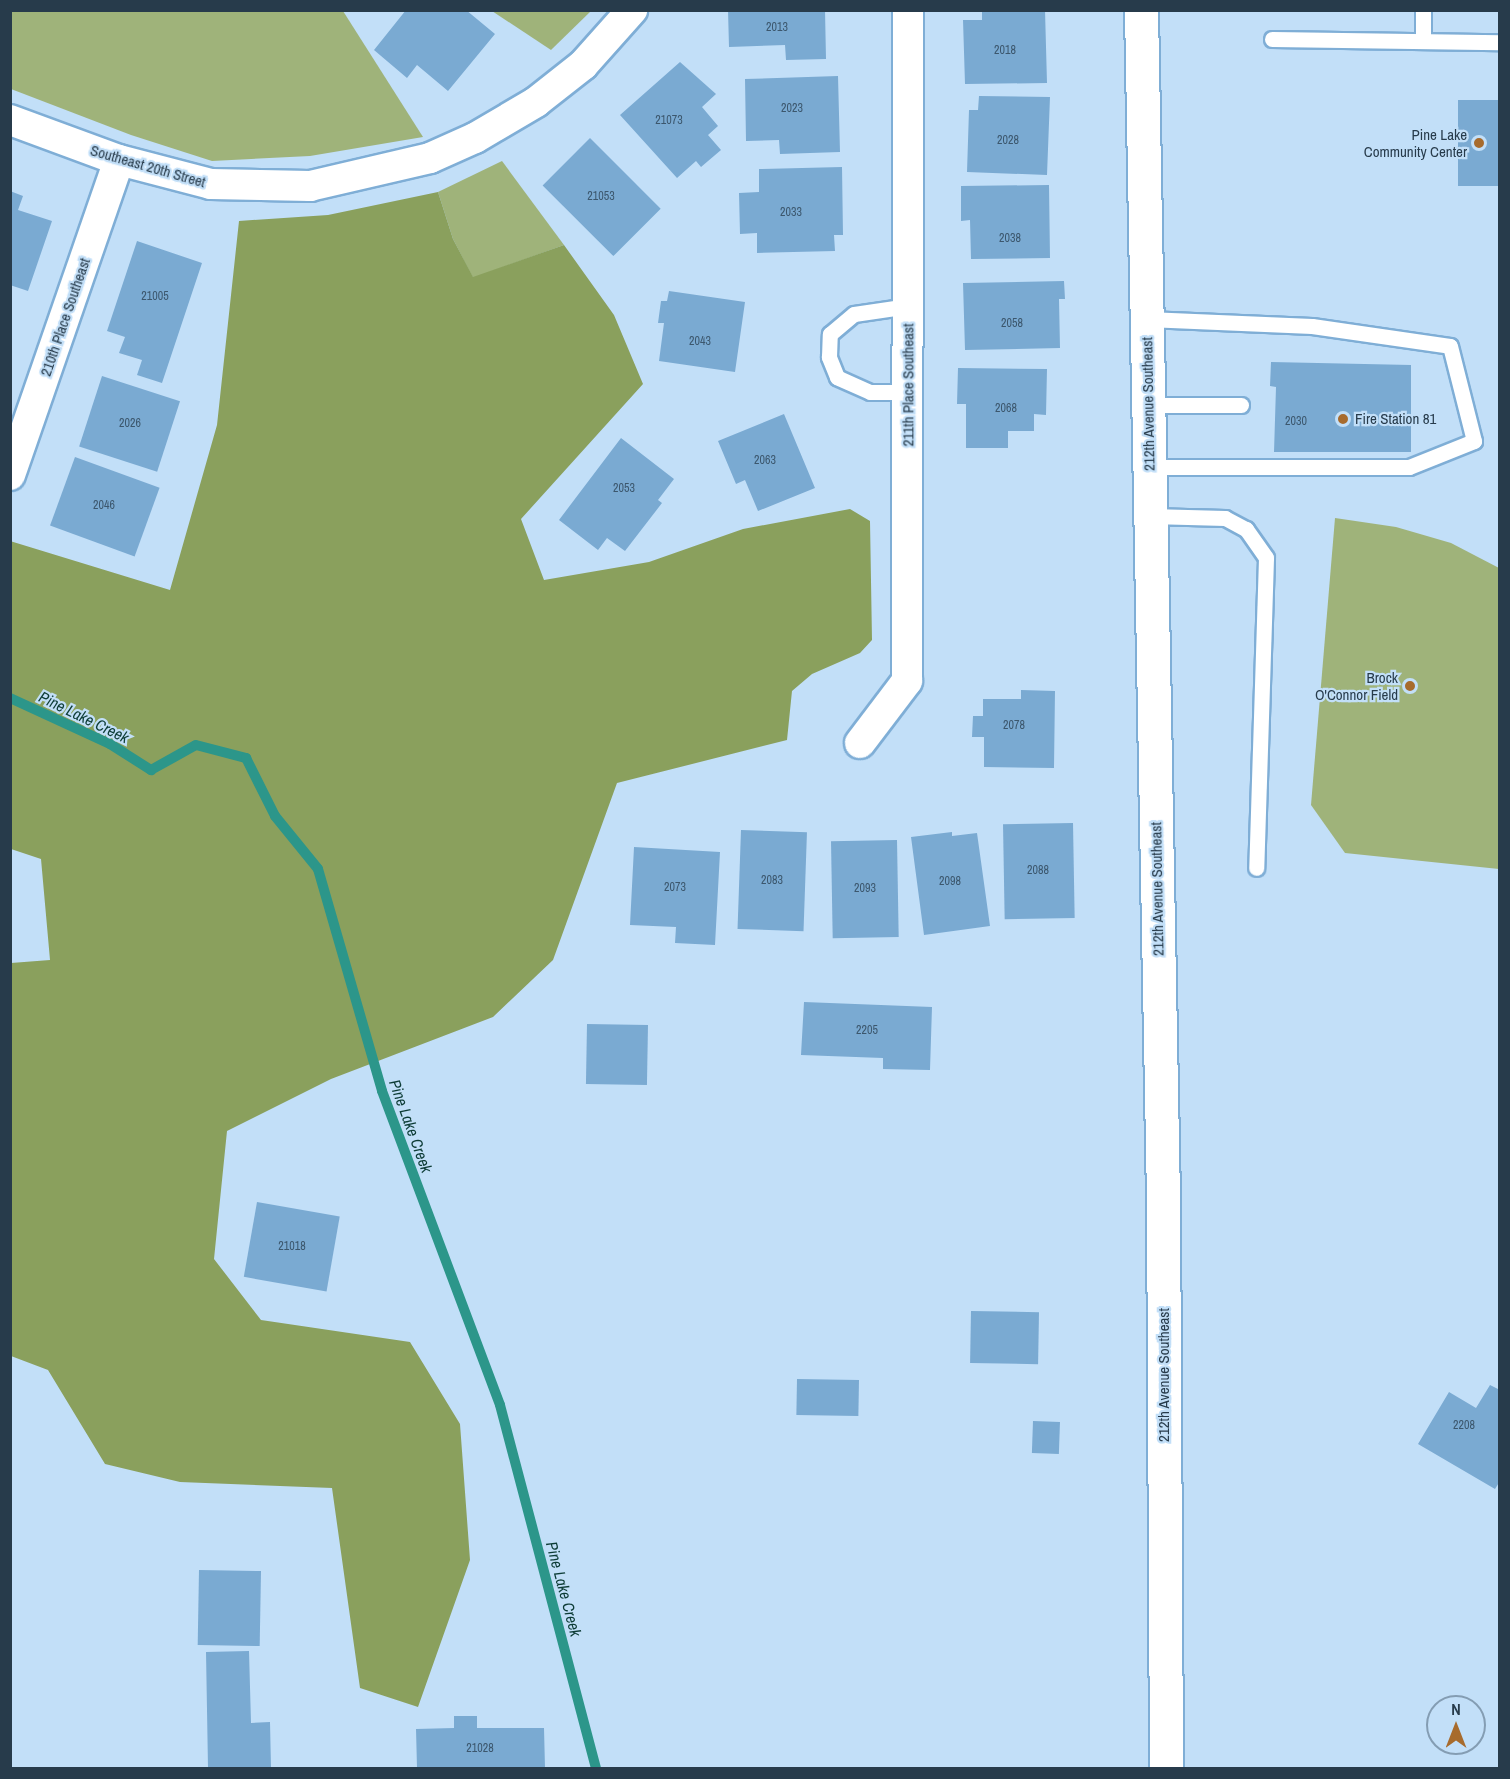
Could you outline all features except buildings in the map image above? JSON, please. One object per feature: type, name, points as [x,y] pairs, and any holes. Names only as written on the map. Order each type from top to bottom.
[{"type":"street","name":"Southeast 20th Street","points":[[10,120],[119,160],[211,184],[260,187],[310,186],[430,158],[475,138],[536,102],[583,66],[632,10]]},
{"type":"street","name":"211th Place Southeast","points":[[860,743],[907,681],[908,10]]},
{"type":"street","name":"212th Avenue Southeast","points":[[1141,10],[1163,1194],[1166,1768]]},
{"type":"street","name":"210th Place Southeast","points":[[10,475],[119,160]]},
{"type":"lane","points":[[1423,10],[1423,40]]},
{"type":"lane","points":[[1272,39],[1500,42]]},
{"type":"lane","points":[[908,306],[854,314],[830,334],[829,357],[837,377],[870,392],[908,392]]},
{"type":"lane","points":[[1147,319],[1312,326],[1450,346],[1474,441],[1409,467],[1150,467]]},
{"type":"lane","points":[[1148,405],[1241,405]]},
{"type":"lane","points":[[1150,516],[1225,518],[1246,529],[1266,558],[1256,868]]},
{"type":"green space","points":[[10,11],[343,11],[423,137],[310,156],[212,161],[131,135],[11,89]]},
{"type":"green space","points":[[492,11],[591,11],[551,50]]},
{"type":"green space","points":[[502,161],[564,245],[473,278],[453,239],[438,192]]},
{"type":"green space","points":[[438,192],[453,239],[473,277],[564,245],[614,315],[643,384],[521,519],[544,580],[649,562],[743,529],[850,509],[870,521],[872,640],[860,653],[812,674],[792,691],[787,740],[617,783],[553,960],[493,1017],[331,1079],[227,1131],[214,1259],[261,1320],[410,1342],[460,1424],[470,1560],[418,1707],[360,1688],[332,1488],[180,1482],[105,1464],[48,1370],[11,1356],[11,963],[50,960],[41,859],[11,849],[10,541],[170,590],[217,425],[239,221],[328,215]]},
{"type":"green space","name":"Brock O'Connor Field","points":[[1335,518],[1396,527],[1451,543],[1499,568],[1499,869],[1345,853],[1311,805]]},
{"type":"waterway","name":"Pine Lake Creek","points":[[10,698],[110,744],[151,770],[196,745],[246,758],[275,816],[318,869],[382,1091],[500,1405],[596,1768]]},
{"type":"place","name":"Pine Lake Community Center","points":[[1479,143]]},
{"type":"place","name":"Fire Station 81","points":[[1343,419]]},
{"type":"place","name":"Brock O'Connor Field","points":[[1410,686]]}]
